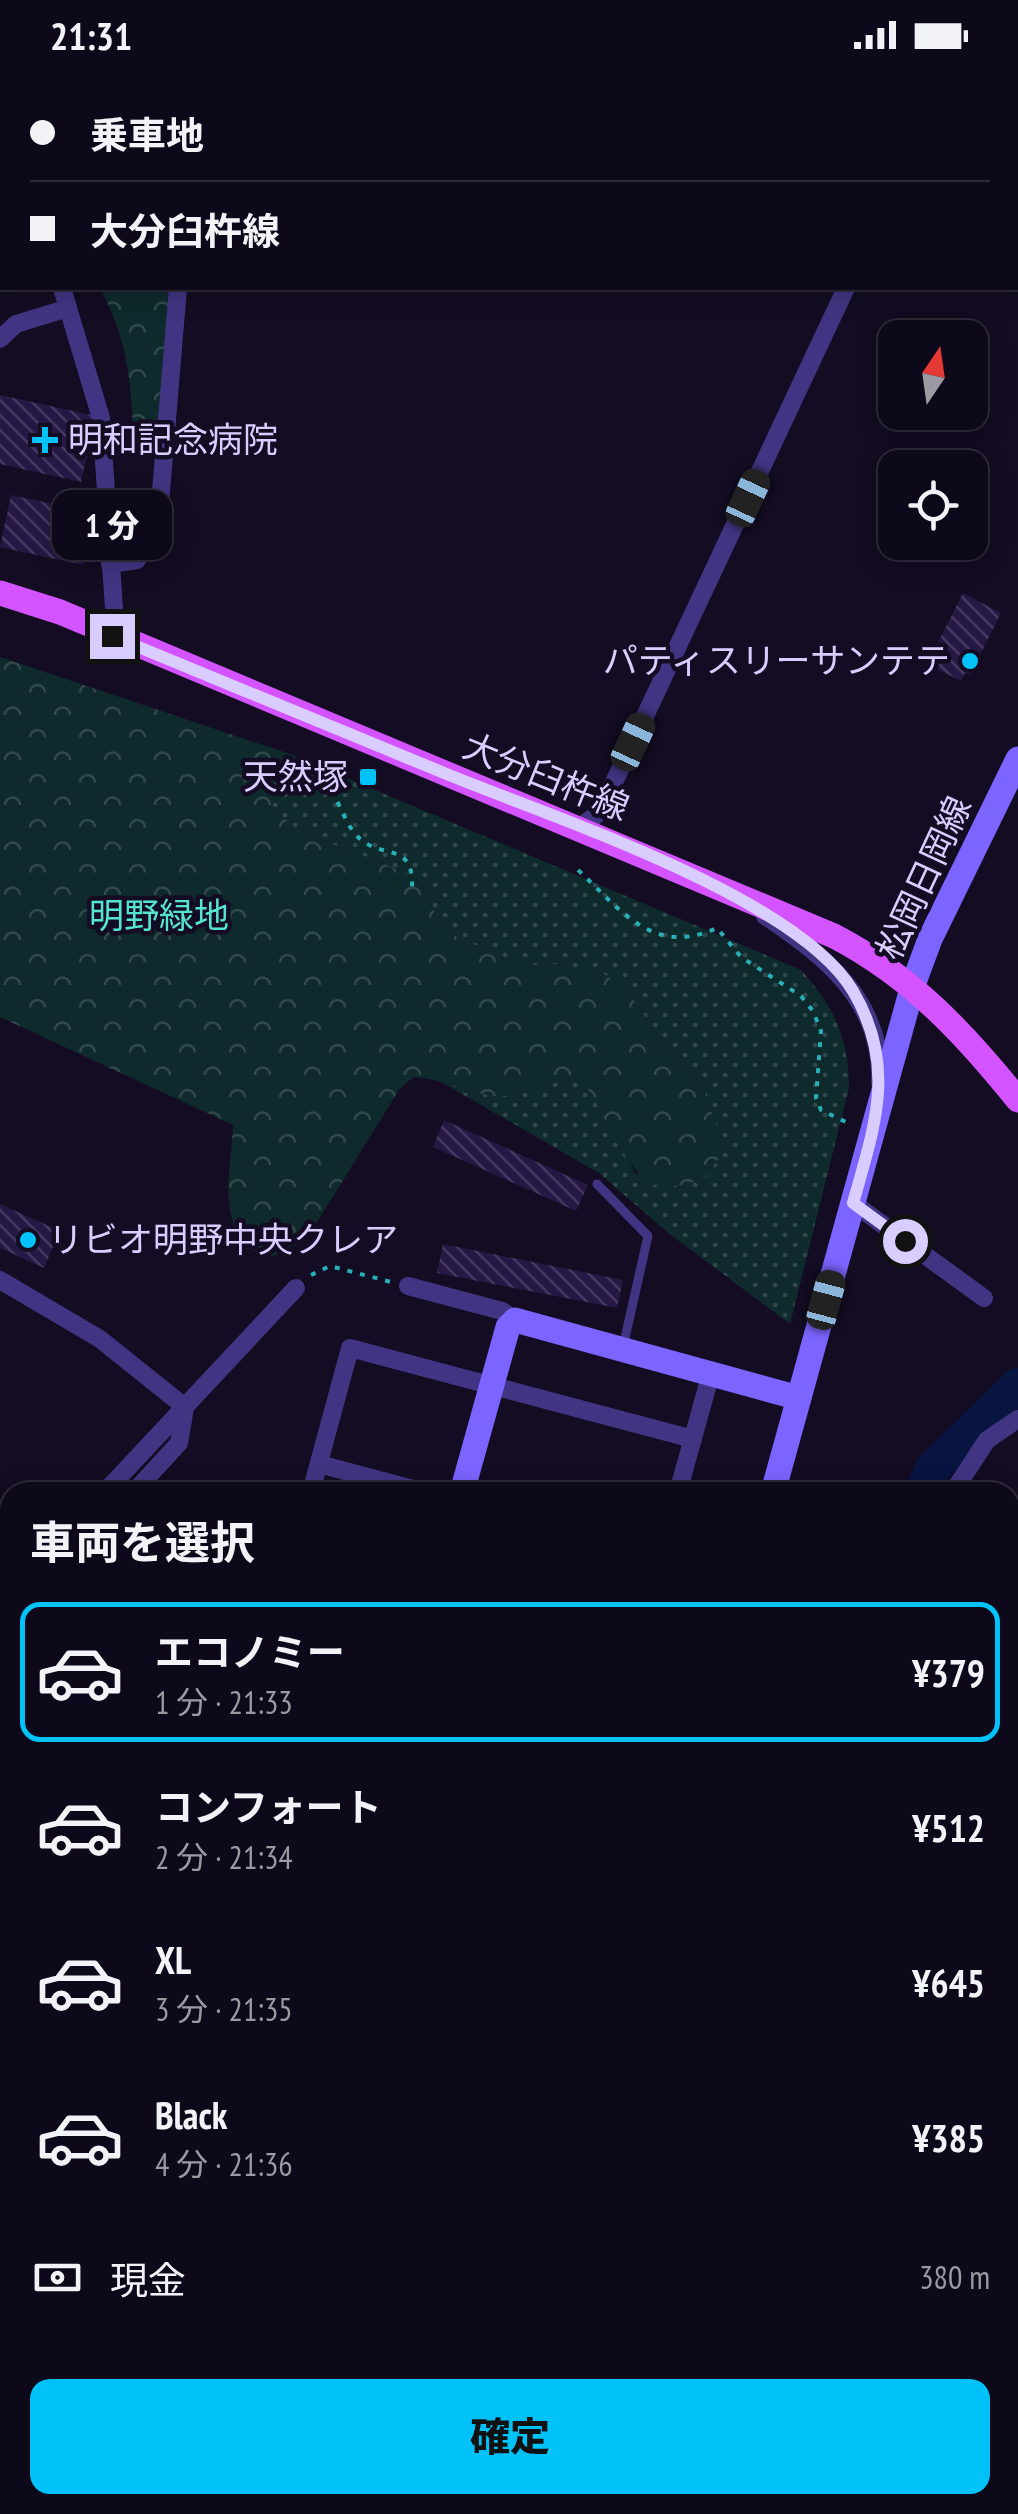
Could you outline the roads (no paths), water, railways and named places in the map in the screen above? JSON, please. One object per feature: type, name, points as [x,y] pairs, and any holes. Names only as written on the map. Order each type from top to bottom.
[{"type":"main road","name":"大分臼杵線","points":[[0,593],[60,612],[704,878],[834,936],[913,985],[962,1030],[1018,1100]]},
{"type":"main road","name":"松岡日岡線","points":[[777,1482],[853,1203],[864,1122],[930,940],[1018,759]]},
{"type":"main road","points":[[465,1482],[508,1327],[514,1320],[800,1398]]},
{"type":"street","points":[[63,290],[81,340],[101,418],[112,636]]},
{"type":"street","points":[[110,564],[138,560],[158,526],[178,290]]},
{"type":"street","points":[[578,828],[600,812],[845,290]]},
{"type":"street","points":[[0,339],[16,324],[68,308]]},
{"type":"street","points":[[704,878],[816,951],[852,989],[876,1046],[881,1078],[864,1122]]},
{"type":"street","points":[[853,1203],[984,1298]]},
{"type":"street","points":[[0,1280],[100,1339],[185,1407]]},
{"type":"street","points":[[408,1286],[502,1311],[514,1320]]},
{"type":"street","points":[[114,1482],[296,1288]]},
{"type":"street","points":[[314,1482],[350,1348],[693,1439]]},
{"type":"street","points":[[681,1482],[711,1373]]},
{"type":"street","points":[[143,1482],[178,1443],[185,1407]]},
{"type":"street","points":[[965,1482],[987,1440],[1018,1419]]},
{"type":"street","points":[[318,1464],[386,1482]]},
{"type":"lane","points":[[597,1184],[648,1236],[622,1348]]},
{"type":"waterway","points":[[927,1482],[933,1468],[1018,1385]]},
{"type":"place","name":"明和記念病院","points":[[45,440]]},
{"type":"place","name":"パティスリーサンテテ","points":[[970,661]]},
{"type":"place","name":"天然塚","points":[[368,777]]},
{"type":"place","name":"リビオ明野中央クレア","points":[[28,1240]]},
{"type":"park label","name":"明野緑地","points":[[159,916]]}]
